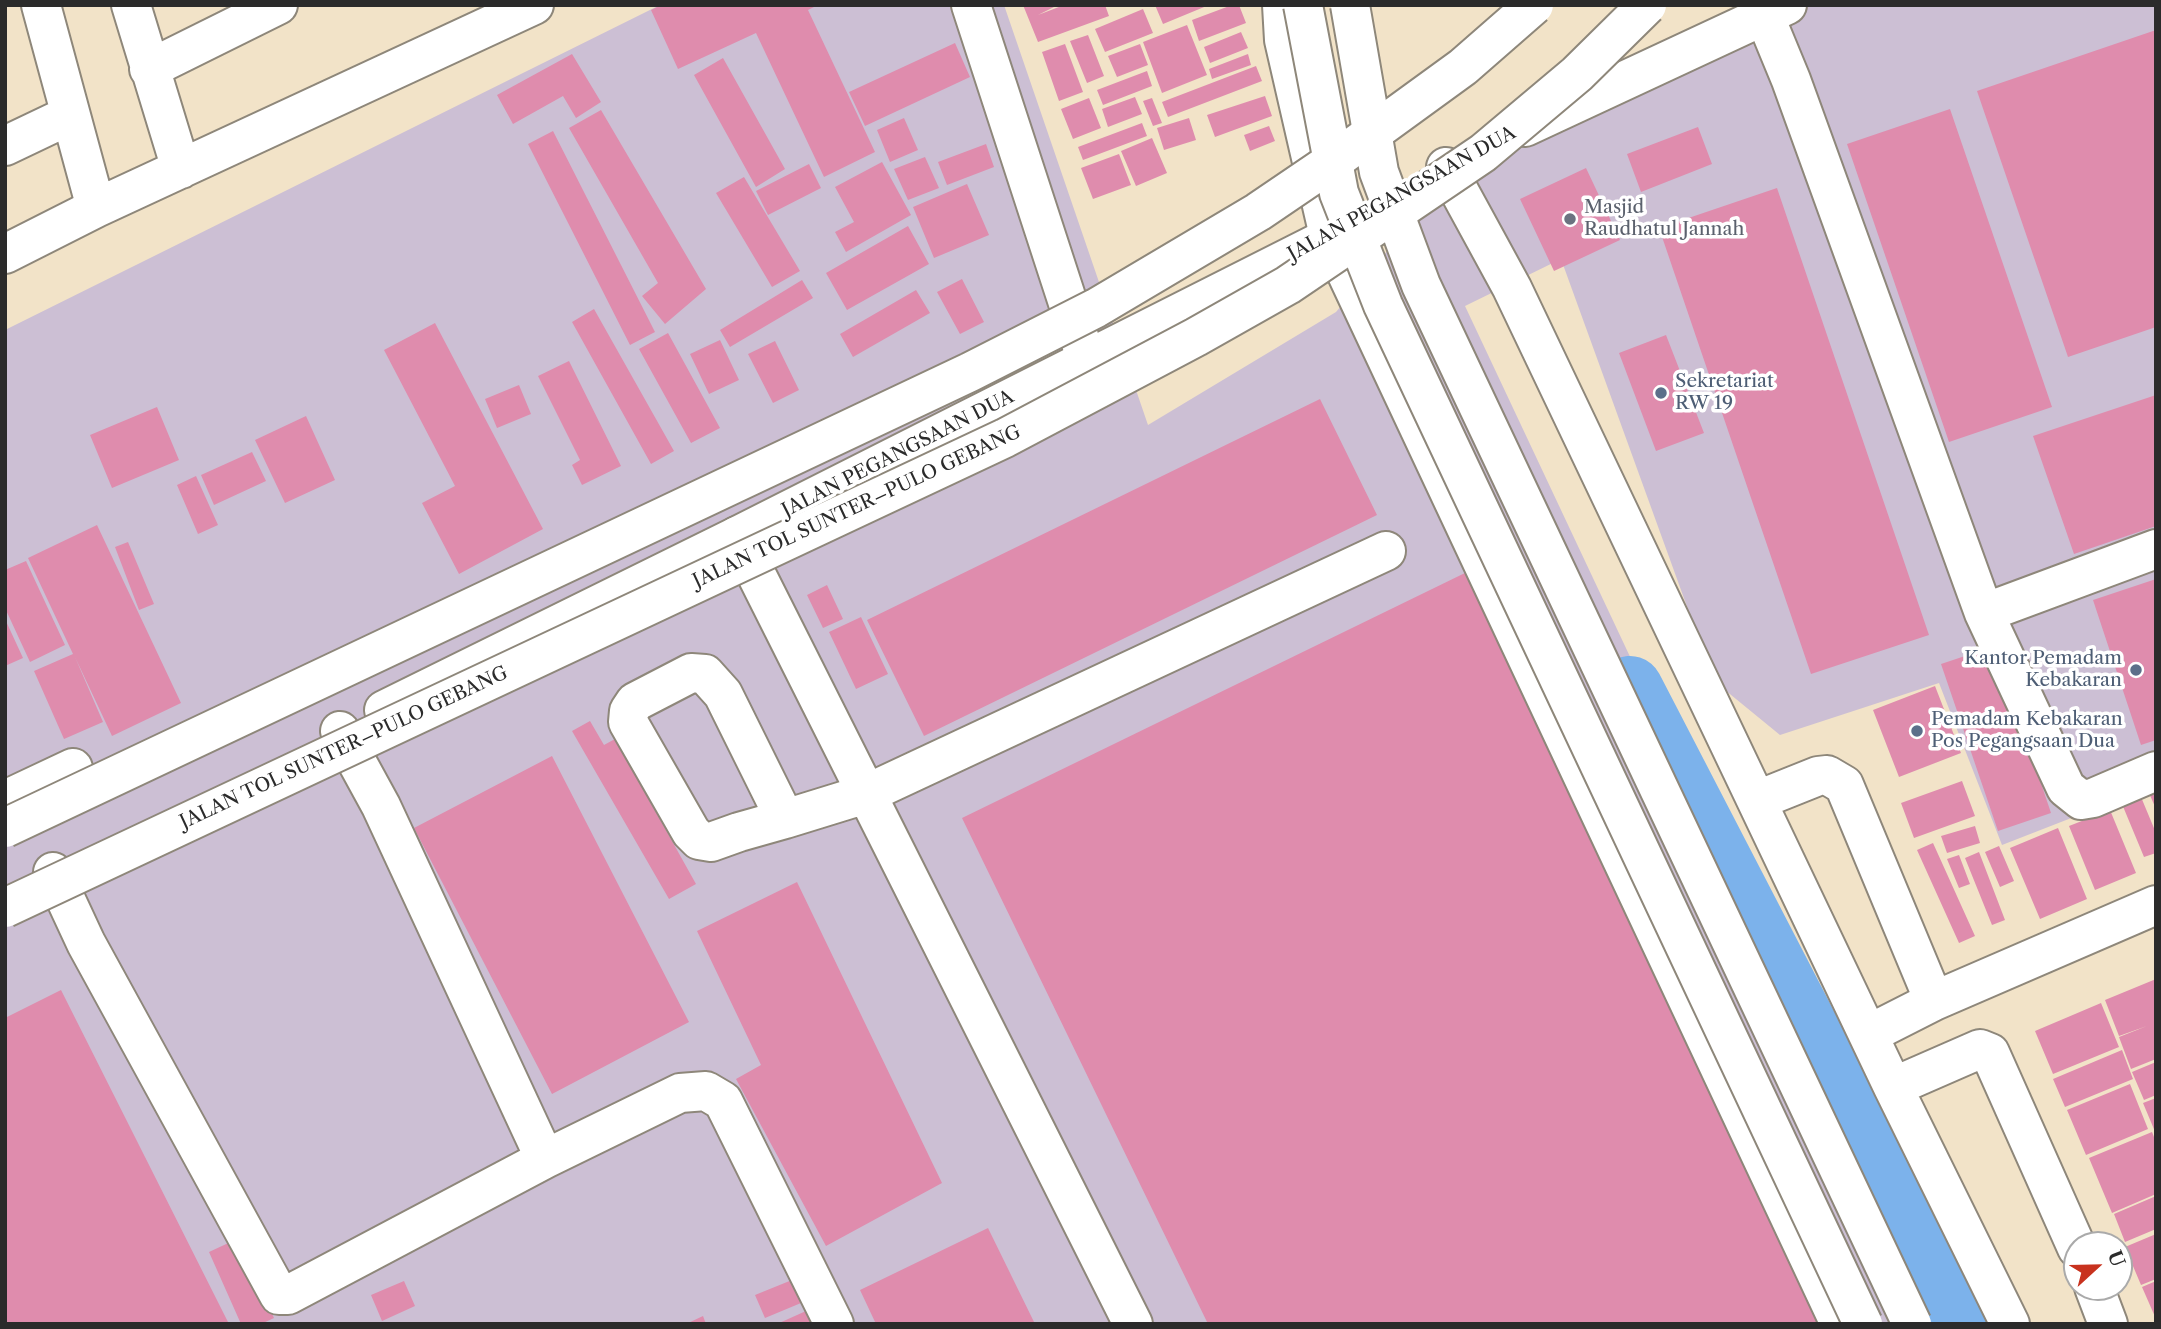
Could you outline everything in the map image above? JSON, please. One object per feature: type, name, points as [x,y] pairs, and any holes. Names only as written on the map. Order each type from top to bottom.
[{"type":"main road","points":[[41,5],[96,208]]},
{"type":"main road","points":[[131,5],[181,169]]},
{"type":"main road","points":[[149,69],[278,5]]},
{"type":"main road","points":[[5,254],[96,208],[534,5]]},
{"type":"main road","points":[[971,5],[1086,358]]},
{"type":"main road","points":[[1282,5],[1284,40],[1329,236],[1840,1324]]},
{"type":"main road","points":[[1303,5],[1339,193],[1383,306],[1863,1324]]},
{"type":"main road","points":[[1350,5],[1379,172],[1421,285],[1912,1324]]},
{"type":"main road","points":[[5,828],[970,372],[1096,308],[1258,212],[1352,148],[1463,66],[1534,5]]},
{"type":"main road","name":"JALAN TOL SUNTER–PULO GEBANG","points":[[5,908],[1005,438],[1185,343],[1310,270],[1483,153],[1577,74],[1647,5]]},
{"type":"main road","points":[[1776,11],[1791,80],[1984,613],[2066,788],[2073,797],[2081,800],[2093,798],[2156,771]]},
{"type":"main road","name":"JALAN PEGANGSAAN DUA","points":[[5,895],[737,536],[1329,236],[1439,171],[1587,96],[1776,11]]},
{"type":"main road","points":[[5,146],[70,115]]},
{"type":"main road","points":[[1439,171],[1512,288],[1893,1087],[2010,1324]]},
{"type":"main road","points":[[737,536],[1133,1324]]},
{"type":"main road","points":[[1984,613],[2156,549]]},
{"type":"main road","points":[[785,819],[723,694],[705,674],[691,673],[635,702],[629,711],[628,722],[691,832],[699,841],[711,842],[866,794],[1386,551]]},
{"type":"main road","points":[[340,731],[381,806],[545,1159]]},
{"type":"main road","points":[[5,800],[73,768]]},
{"type":"main road","points":[[1758,800],[1818,776],[1827,775],[1844,785],[1934,1001]]},
{"type":"main road","points":[[54,872],[86,943],[279,1295],[288,1295],[545,1159],[680,1093],[706,1091],[723,1101],[834,1324]]},
{"type":"main road","points":[[1869,1034],[1934,1001],[2156,905]]},
{"type":"main road","points":[[1893,1087],[1980,1049],[1990,1053],[2069,1231]]},
{"type":"main road","points":[[2099,1301],[2108,1324]]},
{"type":"shaded area","points":[[660,5],[1004,5],[1148,425],[1336,312],[1451,175],[1773,5],[2156,5],[2156,785],[2002,845],[1939,683],[1780,735],[1714,681],[1561,259],[1465,306],[1944,1324],[5,1324],[5,330]]},
{"type":"building","points":[[661,5],[818,5],[808,10],[875,152],[824,177],[756,33],[678,69],[651,10]]},
{"type":"building","points":[[1023,5],[1058,5],[1038,15],[1064,5],[1105,5],[1109,16],[1038,42]]},
{"type":"building","points":[[1155,5],[1209,5],[1163,24]]},
{"type":"building","points":[[1232,5],[1239,5],[1246,23],[1199,41],[1192,20]]},
{"type":"building","points":[[1143,9],[1153,33],[1105,52],[1095,29]]},
{"type":"building","points":[[1187,25],[1207,75],[1162,93],[1143,42]]},
{"type":"building","points":[[2156,30],[2156,327],[2068,357],[1977,91]]},
{"type":"building","points":[[1241,32],[1248,48],[1210,63],[1204,47]]},
{"type":"building","points":[[1088,35],[1104,76],[1087,83],[1070,41]]},
{"type":"building","points":[[955,43],[970,77],[865,126],[849,92]]},
{"type":"building","points":[[1065,44],[1083,92],[1059,101],[1042,52]]},
{"type":"building","points":[[1140,44],[1148,65],[1117,77],[1108,56]]},
{"type":"building","points":[[572,54],[601,102],[576,118],[563,96],[513,124],[497,95]]},
{"type":"building","points":[[1248,54],[1251,65],[1212,79],[1209,69]]},
{"type":"building","points":[[723,58],[785,169],[756,187],[694,75]]},
{"type":"building","points":[[1256,66],[1262,81],[1168,117],[1162,102]]},
{"type":"building","points":[[1147,71],[1152,86],[1103,105],[1097,90]]},
{"type":"building","points":[[1265,96],[1272,116],[1215,137],[1207,115]]},
{"type":"building","points":[[1135,97],[1142,114],[1108,127],[1102,109]]},
{"type":"building","points":[[1089,98],[1101,128],[1073,139],[1061,109]]},
{"type":"building","points":[[1152,98],[1162,123],[1153,126],[1143,101]]},
{"type":"building","points":[[1950,109],[2052,407],[1949,442],[1847,144]]},
{"type":"building","points":[[601,110],[706,289],[665,324],[642,296],[658,283],[569,128]]},
{"type":"building","points":[[904,118],[918,150],[890,162],[877,130]]},
{"type":"building","points":[[1189,118],[1196,140],[1164,150],[1157,128]]},
{"type":"building","points":[[1142,123],[1147,136],[1083,160],[1078,147]]},
{"type":"building","points":[[1269,126],[1275,141],[1250,151],[1244,135]]},
{"type":"building","points":[[1698,127],[1712,164],[1641,192],[1627,154]]},
{"type":"building","points":[[553,131],[655,332],[630,345],[528,144]]},
{"type":"building","points":[[1152,138],[1167,173],[1136,186],[1121,151]]},
{"type":"building","points":[[986,144],[994,167],[947,185],[938,162]]},
{"type":"building","points":[[1119,154],[1131,185],[1093,199],[1081,168]]},
{"type":"building","points":[[925,157],[939,188],[908,200],[894,169]]},
{"type":"building","points":[[882,162],[911,215],[846,252],[835,232],[854,222],[835,187]]},
{"type":"building","points":[[809,164],[821,188],[768,215],[756,191]]},
{"type":"building","name":"Masjid Raudhatul Jannah","points":[[1586,168],[1620,240],[1554,271],[1520,199]]},
{"type":"building","points":[[744,177],[800,271],[772,287],[716,193]]},
{"type":"building","points":[[967,184],[989,235],[934,258],[913,207]]},
{"type":"building","points":[[1777,188],[1929,635],[1811,674],[1659,228]]},
{"type":"building","points":[[908,226],[929,264],[847,310],[826,273]]},
{"type":"building","points":[[962,279],[984,322],[960,334],[937,292]]},
{"type":"building","points":[[802,280],[813,298],[730,347],[720,330]]},
{"type":"building","points":[[916,290],[930,313],[853,357],[840,334]]},
{"type":"building","points":[[594,309],[674,451],[651,464],[572,322]]},
{"type":"building","points":[[435,323],[543,529],[459,574],[422,503],[455,486],[384,350]]},
{"type":"building","points":[[668,333],[720,428],[691,443],[639,349]]},
{"type":"building","name":"Sekretariat RW 19","points":[[1666,335],[1704,433],[1656,451],[1619,353]]},
{"type":"building","points":[[720,340],[739,380],[709,394],[690,354]]},
{"type":"building","points":[[775,341],[799,390],[773,403],[748,354]]},
{"type":"building","points":[[569,361],[621,466],[582,485],[572,465],[580,460],[538,376]]},
{"type":"building","points":[[519,385],[531,414],[497,428],[485,399]]},
{"type":"building","points":[[2156,395],[2156,526],[2074,554],[2033,436]]},
{"type":"building","points":[[1320,399],[1377,515],[924,736],[867,620]]},
{"type":"building","points":[[157,407],[179,460],[112,488],[90,435]]},
{"type":"building","points":[[306,416],[335,480],[285,503],[255,440]]},
{"type":"building","points":[[252,452],[266,481],[214,505],[201,475]]},
{"type":"building","points":[[196,476],[218,525],[198,534],[177,485]]},
{"type":"building","points":[[97,525],[181,703],[112,736],[75,657],[103,722],[64,739],[34,671],[73,654],[28,558]]},
{"type":"building","points":[[128,542],[154,604],[139,610],[115,547]]},
{"type":"building","points":[[26,561],[65,645],[30,662],[5,608],[5,570]]},
{"type":"building","points":[[1467,572],[1833,1324],[1208,1324],[962,818]]},
{"type":"building","name":"Kantor Pemadam Kebakaran","points":[[2156,579],[2156,740],[2141,745],[2093,600]]},
{"type":"building","points":[[827,585],[843,619],[823,628],[807,595]]},
{"type":"building","points":[[861,617],[888,674],[856,689],[829,632]]},
{"type":"building","points":[[5,619],[23,658],[5,666]]},
{"type":"building","points":[[1995,646],[2051,813],[1998,831],[1941,664]]},
{"type":"building","name":"Pemadam Kebakaran Pos Pegangsaan Dua","points":[[1935,686],[1961,753],[1899,777],[1873,710]]},
{"type":"building","points":[[590,721],[604,745],[615,739],[696,884],[669,899],[572,731]]},
{"type":"building","points":[[552,756],[689,1022],[552,1094],[414,828]]},
{"type":"building","points":[[1962,781],[1975,816],[1914,838],[1901,803]]},
{"type":"building","points":[[2156,791],[2156,809],[2149,793]]},
{"type":"building","points":[[2141,797],[2156,833],[2156,853],[2144,857],[2122,804]]},
{"type":"building","points":[[2110,810],[2136,873],[2095,890],[2069,826]]},
{"type":"building","points":[[1975,826],[1980,843],[1947,853],[1941,836]]},
{"type":"building","points":[[2058,828],[2087,899],[2040,919],[2010,848]]},
{"type":"building","points":[[1933,843],[1975,936],[1959,943],[1917,850]]},
{"type":"building","points":[[1999,846],[2014,881],[2000,887],[1985,852]]},
{"type":"building","points":[[1979,852],[2005,920],[1992,925],[1965,858]]},
{"type":"building","points":[[1959,855],[1970,884],[1959,888],[1947,859]]},
{"type":"building","points":[[797,882],[942,1183],[826,1246],[736,1079],[761,1065],[697,931]]},
{"type":"building","points":[[2156,979],[2156,1059],[2131,1069],[2119,1037],[2147,1026],[2119,1036],[2105,1000]]},
{"type":"building","points":[[61,990],[229,1324],[5,1324],[5,1018]]},
{"type":"building","points":[[2101,1003],[2119,1047],[2053,1074],[2035,1031]]},
{"type":"building","points":[[2122,1050],[2133,1079],[2065,1107],[2053,1079]]},
{"type":"building","points":[[2156,1062],[2156,1095],[2144,1100],[2132,1072]]},
{"type":"building","points":[[2130,1084],[2148,1129],[2086,1155],[2067,1110]]},
{"type":"building","points":[[2156,1098],[2156,1134],[2143,1103]]},
{"type":"building","points":[[2152,1132],[2156,1142],[2156,1194],[2112,1213],[2089,1158]]},
{"type":"building","points":[[2156,1196],[2156,1229],[2133,1239],[2133,1231],[2121,1231],[2114,1214]]},
{"type":"building","points":[[988,1228],[1035,1324],[876,1324],[860,1290]]},
{"type":"building","points":[[2156,1234],[2156,1279],[2141,1285],[2133,1266],[2133,1244]]},
{"type":"building","points":[[237,1239],[274,1318],[261,1324],[241,1324],[209,1252]]},
{"type":"building","points":[[792,1280],[801,1303],[765,1318],[755,1295]]},
{"type":"building","points":[[404,1281],[415,1306],[382,1321],[371,1295]]},
{"type":"building","points":[[2156,1281],[2156,1319],[2142,1287]]},
{"type":"building","points":[[806,1311],[811,1324],[777,1324]]},
{"type":"building","points":[[703,1316],[706,1324],[686,1324]]},
{"type":"waterway","points":[[1630,689],[1959,1324]]},
{"type":"place","name":"Masjid Raudhatul Jannah","points":[[1570,219]]},
{"type":"place","name":"Sekretariat RW 19","points":[[1661,393]]},
{"type":"place","name":"Kantor Pemadam Kebakaran","points":[[2136,670]]},
{"type":"place","name":"Pemadam Kebakaran Pos Pegangsaan Dua","points":[[1917,731]]}]
